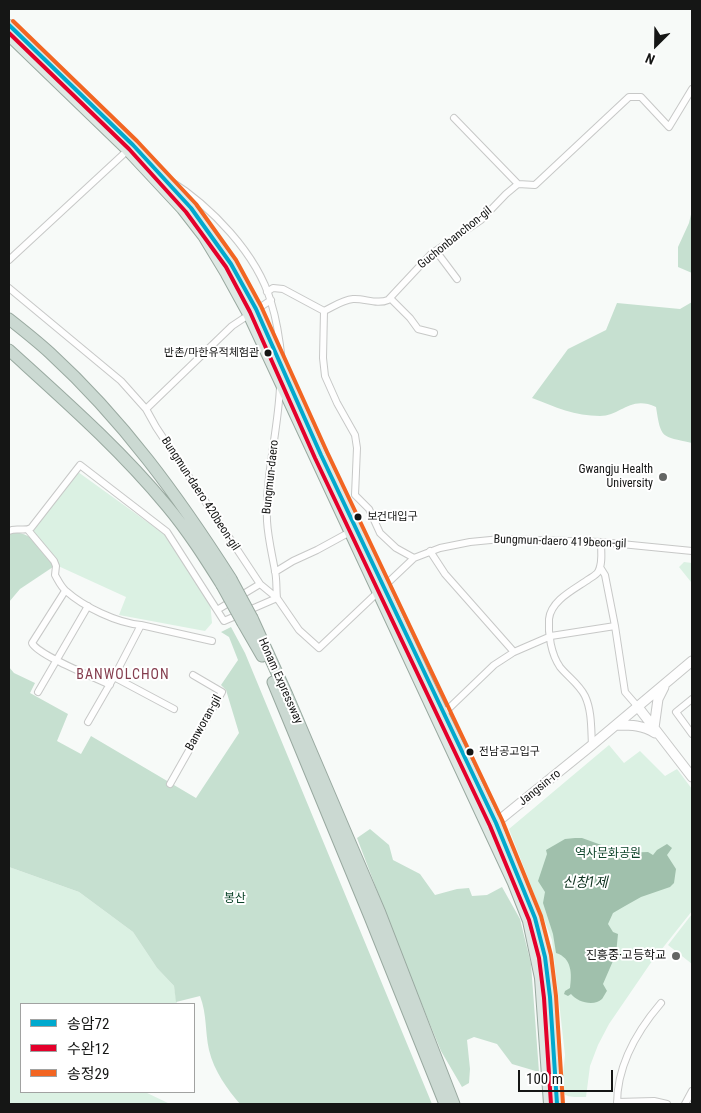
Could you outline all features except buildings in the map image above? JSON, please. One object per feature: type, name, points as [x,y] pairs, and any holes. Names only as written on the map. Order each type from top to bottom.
[{"type":"highway","points":[[9,312],[50,352]]},
{"type":"highway","name":"Honam Expressway","points":[[9,319],[50,352],[100,402],[134,441],[192,518],[288,694],[372,896],[454,1104]]},
{"type":"highway","name":"Honam Expressway","points":[[9,350],[145,480],[226,582]]},
{"type":"highway","points":[[9,359],[79,424],[118,462],[172,520],[192,537]]},
{"type":"highway","name":"Honam Expressway","points":[[247,620],[445,1104]]},
{"type":"main road","name":"Bungmun-daero","points":[[9,25],[130,147],[203,236],[252,312],[280,386],[350,532],[381,590],[496,823],[535,918],[546,957],[557,1104]]},
{"type":"main road","name":"Bungmun-daero","points":[[9,36],[164,177],[191,208],[230,264],[284,374],[528,921],[536,951],[542,995],[548,1104]]},
{"type":"main road","name":"Jangsin-ro","points":[[488,830],[692,661]]},
{"type":"main road","points":[[654,728],[658,699],[666,683]]},
{"type":"main road","points":[[638,707],[692,777]]},
{"type":"main road","points":[[617,725],[633,725],[648,728],[661,737]]},
{"type":"street","points":[[454,118],[518,184],[535,185],[629,97],[641,97],[669,127],[692,89]]},
{"type":"street","points":[[9,260],[130,147]]},
{"type":"street","points":[[164,177],[204,204],[229,230],[258,272],[271,300],[284,374]]},
{"type":"street","name":"Guchonbanchon-gil","points":[[390,298],[413,272],[436,251],[482,220],[518,184]]},
{"type":"street","points":[[436,251],[457,279]]},
{"type":"street","name":"Bungmun-daero 420beon-gil","points":[[9,288],[107,369],[146,409],[161,435],[260,584],[277,598],[299,630],[319,648],[381,590]]},
{"type":"street","points":[[267,292],[273,288],[283,289],[324,312]]},
{"type":"street","points":[[324,312],[343,301],[352,299],[384,302],[390,298],[418,329],[434,332]]},
{"type":"street","points":[[146,409],[232,326],[271,300]]},
{"type":"street","points":[[324,312],[322,358],[325,376],[337,403],[355,435],[357,456],[355,495],[369,509],[380,533],[396,548],[414,558]]},
{"type":"street","name":"Bungmun-daero","points":[[277,598],[267,521],[269,478],[279,415],[280,386]]},
{"type":"street","points":[[28,530],[80,465],[167,532],[224,621],[277,598]]},
{"type":"street","points":[[9,530],[28,530],[54,561],[56,566],[55,575],[65,591],[88,606],[128,624],[141,625],[212,641]]},
{"type":"street","points":[[275,572],[293,560],[317,550],[350,532]]},
{"type":"street","name":"Bungmun-daero 419beon-gil","points":[[381,590],[414,558],[430,551],[486,540],[601,542],[692,551]]},
{"type":"street","points":[[592,745],[590,714],[585,697],[577,684],[560,667],[550,641],[550,618],[553,607],[598,573],[601,542]]},
{"type":"street","points":[[430,551],[445,574],[514,652]]},
{"type":"street","points":[[600,567],[606,575],[625,692],[638,707]]},
{"type":"street","points":[[217,610],[260,584]]},
{"type":"street","points":[[65,591],[32,644],[56,659],[110,685]]},
{"type":"street","points":[[38,692],[88,606]]},
{"type":"street","points":[[88,722],[114,678],[141,625]]},
{"type":"street","points":[[443,714],[494,665],[514,652],[551,636],[615,626]]},
{"type":"street","name":"Banworan-gil","points":[[170,784],[222,692],[193,675]]},
{"type":"street","points":[[114,678],[174,709]]},
{"type":"street","points":[[692,699],[676,712],[692,734]]},
{"type":"street","points":[[661,1002],[639,1031],[622,1072],[617,1103],[654,1101],[667,1104]]},
{"type":"street","points":[[685,1104],[692,1091]]},
{"type":"green space","points":[[692,210],[692,273],[678,267],[678,247],[689,223]]},
{"type":"green space","points":[[692,302],[692,443],[674,439],[664,434],[659,425],[656,407],[647,404],[639,403],[607,415],[591,416],[565,410],[532,398],[568,349],[606,330],[617,303],[680,309]]},
{"type":"green space","points":[[78,472],[164,534],[210,601],[212,623],[205,631],[119,615],[126,597],[56,565],[37,541],[28,535]]},
{"type":"green space","points":[[14,532],[33,539],[43,548],[56,565],[20,589],[9,602],[9,534]]},
{"type":"green space","points":[[684,562],[692,563],[691,582],[679,567]]},
{"type":"green space","name":"봉산","points":[[231,627],[245,653],[432,1104],[240,1104],[230,1092],[211,1058],[200,996],[176,1002],[174,986],[157,968],[133,932],[79,892],[9,867],[9,667],[14,673],[35,683],[30,693],[68,714],[57,741],[81,754],[91,736],[196,798],[239,733],[226,690],[221,685],[238,660],[229,637],[221,632]]},
{"type":"green space","name":"역사문화공원","points":[[609,745],[624,763],[640,751],[665,776],[677,769],[692,789],[692,911],[650,964],[609,1024],[590,1066],[586,1097],[571,1097],[564,1094],[565,1055],[552,940],[509,829]]},
{"type":"green space","points":[[370,829],[389,845],[393,860],[420,874],[435,895],[469,888],[472,896],[487,895],[502,887],[520,919],[531,964],[539,1072],[512,1064],[497,1044],[474,1037],[467,1040],[470,1069],[469,1083],[462,1087],[441,1051],[357,838]]},
{"type":"green space","points":[[9,867],[79,892],[133,932],[157,968],[174,986],[177,1003],[20,1003],[20,1093],[147,1093],[170,1104],[9,1104]]},
{"type":"green space","points":[[692,914],[692,964],[668,945]]},
{"type":"water","name":"신창1제","points":[[582,838],[619,853],[648,852],[653,855],[667,844],[672,848],[667,855],[676,869],[674,883],[670,887],[641,897],[613,913],[608,924],[613,932],[618,934],[616,954],[603,984],[607,991],[602,999],[595,1003],[577,999],[571,994],[568,996],[564,994],[570,988],[570,967],[561,955],[556,953],[553,934],[543,903],[545,892],[538,881],[547,854],[546,850],[565,839]]},
{"type":"transit line","name":"송정29","points":[[13,21],[137,141],[196,204],[236,260],[261,306],[327,452],[502,820],[541,916],[551,955],[556,996],[563,1104]]},
{"type":"transit line","name":"송암72","points":[[9,25],[133,145],[191,208],[231,264],[256,309],[321,455],[496,823],[535,918],[545,957],[550,997],[557,1104]]},
{"type":"transit line","name":"수완12","points":[[9,33],[129,149],[186,212],[226,267],[250,312],[315,458],[490,826],[529,920],[539,958],[544,998],[551,1104]]},
{"type":"place","name":"반촌/마한유적체험관","points":[[268,353]]},
{"type":"place","name":"Gwangju Health University","points":[[663,477]]},
{"type":"place","name":"보건대입구","points":[[358,517]]},
{"type":"place","name":"전남공고입구","points":[[470,752]]},
{"type":"place","name":"진흥중·고등학교","points":[[676,956]]},
{"type":"district","name":"BANWOLCHON","points":[[123,675]]}]
